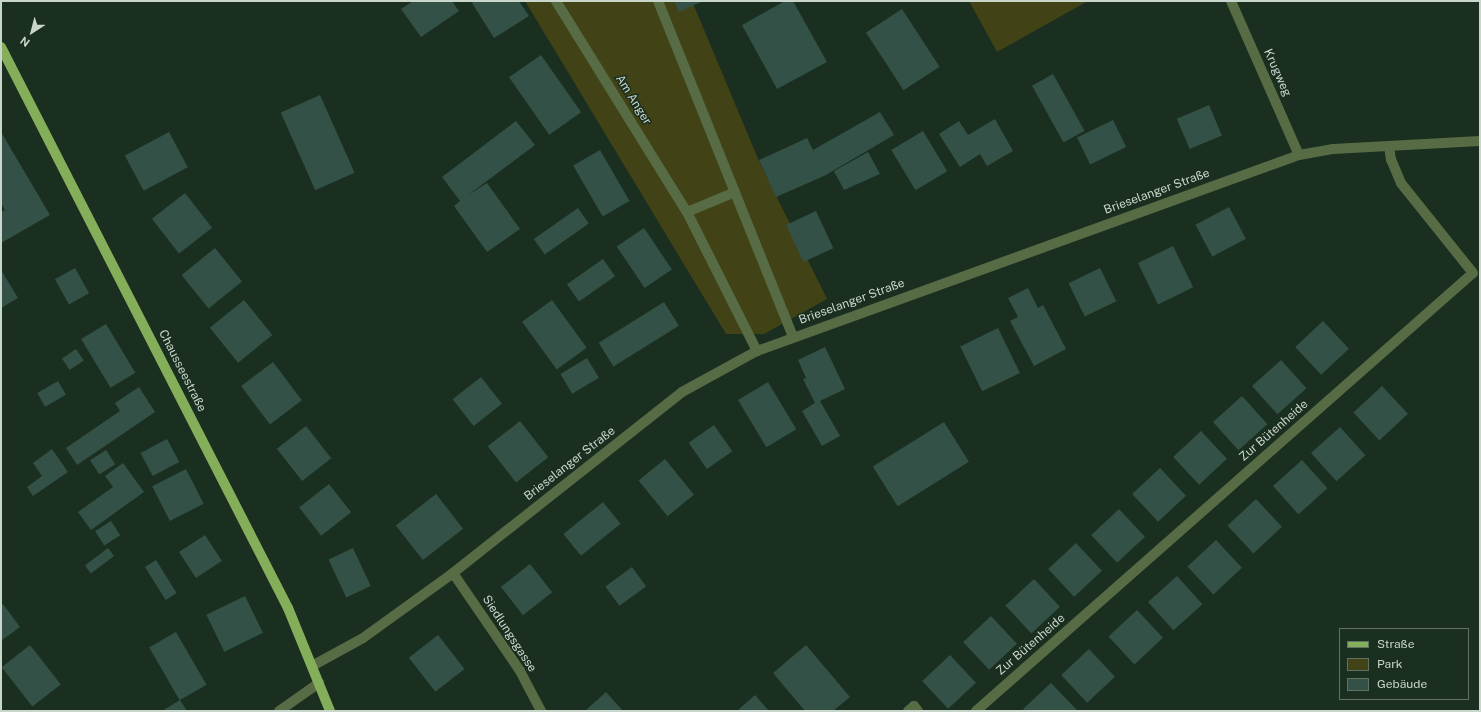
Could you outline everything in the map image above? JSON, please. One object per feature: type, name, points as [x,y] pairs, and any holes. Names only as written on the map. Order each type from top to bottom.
[{"type":"main road","name":"Chausseestraße","points":[[1,47],[288,608],[330,711]]},
{"type":"street","name":"Am Anger","points":[[556,1],[687,212],[757,352]]},
{"type":"street","points":[[658,1],[793,337]]},
{"type":"street","name":"Krugweg","points":[[1231,1],[1300,155]]},
{"type":"street","name":"Brieselanger Straße","points":[[312,666],[363,638],[453,573],[682,392],[757,352],[793,337],[1300,155],[1333,149],[1480,141]]},
{"type":"street","name":"Zur Bütenheide","points":[[976,711],[1473,273],[1400,183],[1390,160],[1389,146]]},
{"type":"street","points":[[687,212],[735,192]]},
{"type":"street","name":"Siedlungsgasse","points":[[453,573],[520,671],[541,711]]},
{"type":"street","points":[[279,711],[319,683]]},
{"type":"street","points":[[908,711],[914,706],[918,711]]},
{"type":"green space","points":[[525,1],[692,1],[759,161],[827,299],[764,334],[726,334]]},
{"type":"green space","points":[[969,1],[1088,1],[997,52]]},
{"type":"building","points":[[413,1],[452,1],[459,11],[421,37],[401,9]]},
{"type":"building","points":[[474,1],[519,1],[529,16],[494,38],[472,3]]},
{"type":"building","points":[[674,1],[703,1],[679,12]]},
{"type":"building","points":[[785,1],[793,1],[827,62],[777,89],[742,25]]},
{"type":"building","points":[[902,9],[940,67],[904,90],[866,32]]},
{"type":"building","points":[[541,55],[581,112],[549,135],[509,77]]},
{"type":"building","points":[[1053,74],[1085,131],[1064,142],[1032,86]]},
{"type":"building","points":[[320,95],[355,173],[315,190],[281,112]]},
{"type":"building","points":[[1209,105],[1222,135],[1190,149],[1177,119]]},
{"type":"building","points":[[880,112],[894,135],[824,176],[776,197],[759,160],[807,138],[813,150]]},
{"type":"building","points":[[995,119],[1013,151],[987,166],[980,154],[960,167],[939,134],[959,121],[968,135]]},
{"type":"building","points":[[1113,120],[1126,147],[1090,164],[1077,138]]},
{"type":"building","points":[[516,121],[535,145],[467,196],[487,183],[520,229],[487,252],[454,206],[460,201],[442,177]]},
{"type":"building","points":[[923,131],[947,171],[915,190],[891,150]]},
{"type":"building","points":[[1,132],[50,215],[1,243],[1,212],[5,210],[1,203]]},
{"type":"building","points":[[169,132],[188,167],[144,191],[125,155]]},
{"type":"building","points":[[600,150],[630,201],[603,217],[573,166]]},
{"type":"building","points":[[868,152],[880,174],[844,190],[834,171]]},
{"type":"building","points":[[185,193],[212,228],[179,254],[152,219]]},
{"type":"building","points":[[1229,207],[1246,239],[1212,257],[1195,225]]},
{"type":"building","points":[[578,208],[589,224],[545,255],[534,239]]},
{"type":"building","points":[[816,211],[833,248],[803,262],[786,225]]},
{"type":"building","points":[[644,228],[672,269],[645,288],[617,246]]},
{"type":"building","points":[[1173,246],[1193,287],[1158,304],[1138,263]]},
{"type":"building","points":[[215,248],[242,281],[209,308],[182,275]]},
{"type":"building","points":[[603,259],[615,276],[579,301],[567,284]]},
{"type":"building","points":[[75,268],[89,293],[69,305],[55,279]]},
{"type":"building","points":[[1100,268],[1116,301],[1085,317],[1069,283]]},
{"type":"building","points":[[1,270],[18,298],[1,308]]},
{"type":"building","points":[[1028,288],[1038,308],[1043,305],[1066,349],[1034,366],[1010,321],[1018,317],[1008,298]]},
{"type":"building","points":[[244,300],[272,335],[238,363],[210,328]]},
{"type":"building","points":[[552,300],[587,348],[557,369],[522,322]]},
{"type":"building","points":[[664,302],[679,326],[614,367],[599,343]]},
{"type":"building","points":[[1323,321],[1349,349],[1321,375],[1295,347]]},
{"type":"building","points":[[106,324],[135,373],[110,388],[81,339]]},
{"type":"building","points":[[998,328],[1020,373],[982,391],[960,346]]},
{"type":"building","points":[[825,347],[845,389],[820,401],[840,436],[822,446],[802,411],[815,403],[803,379],[806,378],[798,360]]},
{"type":"building","points":[[76,349],[84,361],[70,370],[62,359]]},
{"type":"building","points":[[587,358],[599,378],[572,394],[560,374]]},
{"type":"building","points":[[1281,360],[1306,388],[1277,414],[1252,386]]},
{"type":"building","points":[[273,362],[302,400],[270,424],[241,386]]},
{"type":"building","points":[[481,377],[502,404],[474,426],[453,399]]},
{"type":"building","points":[[58,381],[66,395],[45,407],[37,393]]},
{"type":"building","points":[[768,382],[796,429],[766,447],[738,400]]},
{"type":"building","points":[[1382,386],[1408,414],[1379,440],[1353,413]]},
{"type":"building","points":[[139,387],[155,412],[77,465],[66,448],[120,411],[115,403]]},
{"type":"building","points":[[1242,396],[1267,424],[1238,450],[1213,422]]},
{"type":"building","points":[[520,421],[548,457],[516,482],[488,446]]},
{"type":"building","points":[[944,422],[969,462],[898,506],[873,467]]},
{"type":"building","points":[[714,425],[732,451],[707,469],[689,443]]},
{"type":"building","points":[[306,426],[331,458],[302,481],[277,449]]},
{"type":"building","points":[[1340,427],[1365,455],[1336,481],[1311,453]]},
{"type":"building","points":[[1201,431],[1227,459],[1199,485],[1173,457]]},
{"type":"building","points":[[167,439],[179,462],[153,476],[141,453]]},
{"type":"building","points":[[52,449],[68,472],[33,496],[27,487],[42,476],[33,463]]},
{"type":"building","points":[[106,450],[115,464],[99,475],[90,460]]},
{"type":"building","points":[[665,459],[694,495],[668,516],[639,480]]},
{"type":"building","points":[[1302,460],[1327,488],[1298,514],[1273,486]]},
{"type":"building","points":[[123,463],[144,492],[91,530],[78,512],[113,487],[105,476]]},
{"type":"building","points":[[1160,468],[1186,496],[1158,522],[1132,494]]},
{"type":"building","points":[[186,469],[204,504],[170,521],[152,486]]},
{"type":"building","points":[[329,484],[351,512],[321,536],[299,507]]},
{"type":"building","points":[[436,494],[463,529],[423,560],[396,525]]},
{"type":"building","points":[[1256,499],[1282,527],[1253,553],[1227,526]]},
{"type":"building","points":[[603,502],[621,524],[581,556],[563,534]]},
{"type":"building","points":[[1119,509],[1145,537],[1117,563],[1091,535]]},
{"type":"building","points":[[111,521],[120,535],[104,546],[95,531]]},
{"type":"building","points":[[205,535],[222,561],[196,578],[179,552]]},
{"type":"building","points":[[1216,540],[1242,568],[1213,594],[1187,567]]},
{"type":"building","points":[[1076,543],[1102,571],[1074,597],[1048,569]]},
{"type":"building","points":[[108,548],[114,556],[91,573],[85,565]]},
{"type":"building","points":[[353,548],[371,586],[346,597],[329,559]]},
{"type":"building","points":[[156,560],[177,593],[166,600],[145,567]]},
{"type":"building","points":[[530,564],[552,592],[523,615],[501,587]]},
{"type":"building","points":[[632,567],[646,586],[619,606],[605,586]]},
{"type":"building","points":[[1177,576],[1202,604],[1173,630],[1148,602]]},
{"type":"building","points":[[1034,579],[1060,607],[1031,633],[1005,606]]},
{"type":"building","points":[[245,596],[263,633],[224,652],[206,615]]},
{"type":"building","points":[[3,604],[20,627],[1,641],[1,606]]},
{"type":"building","points":[[1137,610],[1163,638],[1134,664],[1108,637]]},
{"type":"building","points":[[991,616],[1017,644],[989,670],[963,642]]},
{"type":"building","points":[[176,632],[206,685],[180,700],[149,648]]},
{"type":"building","points":[[438,635],[464,669],[435,692],[409,658]]},
{"type":"building","points":[[30,645],[61,684],[32,707],[2,667]]},
{"type":"building","points":[[806,645],[850,697],[833,711],[805,711],[773,673]]},
{"type":"building","points":[[1089,649],[1115,677],[1087,703],[1061,675]]},
{"type":"building","points":[[950,655],[976,683],[948,709],[922,681]]},
{"type":"building","points":[[1051,683],[1078,711],[1025,711],[1023,709]]},
{"type":"building","points":[[606,692],[623,711],[585,711]]},
{"type":"building","points":[[755,695],[769,711],[737,711]]},
{"type":"building","points":[[180,700],[187,711],[162,711]]}]
